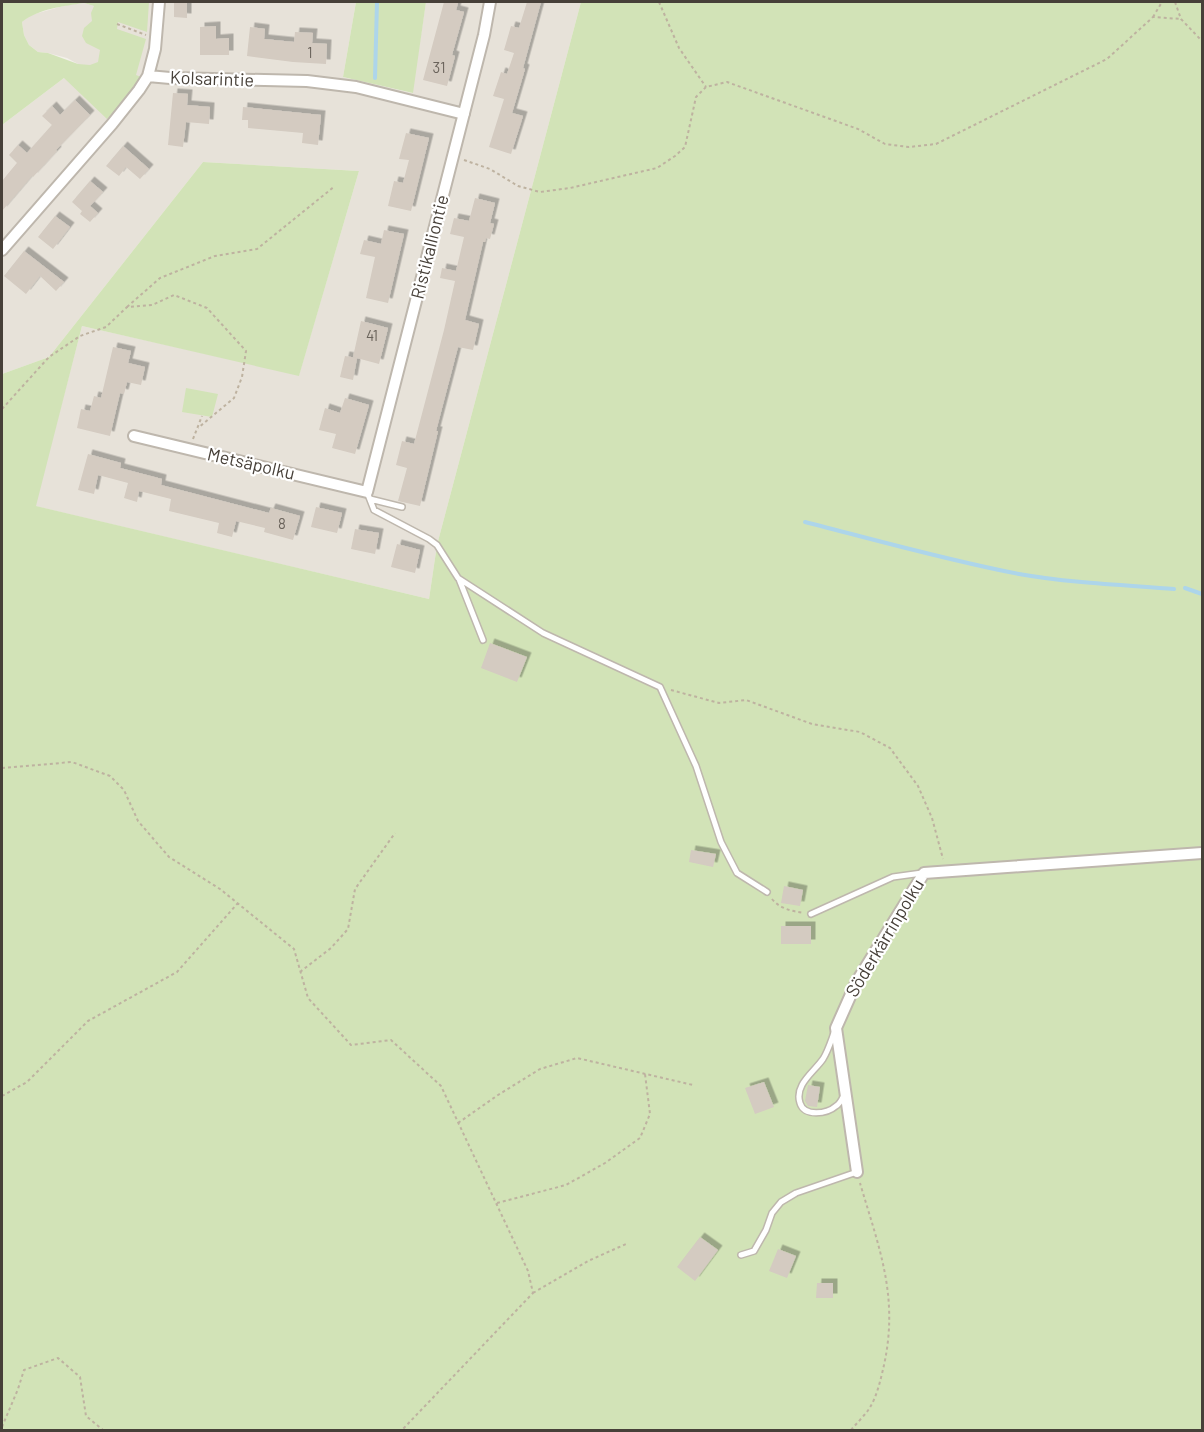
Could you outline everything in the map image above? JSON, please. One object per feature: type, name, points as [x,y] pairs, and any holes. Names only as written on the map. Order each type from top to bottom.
[{"type":"street","points":[[148,76],[155,49],[159,2]]},
{"type":"street","name":"Ristikalliontie","points":[[369,495],[484,35],[490,2]]},
{"type":"street","name":"Kolsarintie","points":[[2,250],[112,124],[148,76],[307,81],[356,87],[464,114]]},
{"type":"street","name":"Metsäpolku","points":[[134,436],[369,495]]},
{"type":"street","name":"Söderkärrinpolku","points":[[836,1028],[856,983],[924,873],[1203,853]]},
{"type":"street","points":[[836,1028],[857,1172]]},
{"type":"lane","points":[[369,495],[402,507]]},
{"type":"lane","points":[[369,495],[374,510],[437,545],[458,578],[483,640]]},
{"type":"lane","points":[[458,578],[543,633],[660,687],[696,766],[721,842],[737,873],[767,892]]},
{"type":"lane","points":[[811,914],[893,877],[924,873]]},
{"type":"lane","points":[[836,1028],[824,1057],[800,1088],[800,1106],[806,1111],[826,1112],[838,1105],[845,1093]]},
{"type":"lane","points":[[741,1255],[754,1251],[766,1230],[772,1213],[781,1202],[796,1193],[857,1172]]},
{"type":"path","points":[[658,2],[679,48],[706,87]]},
{"type":"path","points":[[453,157],[490,169],[518,186],[540,192],[570,188],[657,168],[685,147],[696,97],[706,87],[727,82],[858,129],[885,144],[909,147],[936,144],[1107,59],[1153,16],[1162,2]]},
{"type":"path","points":[[1175,2],[1181,19],[1203,41]]},
{"type":"path","points":[[1153,16],[1181,19]]},
{"type":"path","points":[[117,24],[149,36]]},
{"type":"path","points":[[2,409],[49,357],[80,336],[106,327],[160,278],[215,256],[257,249],[335,186]]},
{"type":"path","points":[[128,307],[152,305],[174,295],[207,308],[246,351],[242,378],[234,398],[198,428]]},
{"type":"path","points":[[189,450],[202,416]]},
{"type":"path","points":[[660,687],[718,703],[746,700],[812,724],[860,732],[890,748],[918,786],[932,818],[946,872]]},
{"type":"path","points":[[2,768],[72,762],[110,776],[124,790],[138,821],[169,857],[220,889],[294,949],[308,998],[351,1045],[391,1040],[441,1086],[528,1271],[533,1293]]},
{"type":"path","points":[[300,972],[331,948],[348,929],[355,889],[395,833]]},
{"type":"path","points":[[767,892],[777,905],[790,911],[811,914]]},
{"type":"path","points":[[2,1096],[27,1082],[88,1021],[177,972],[238,903]]},
{"type":"path","points":[[459,1123],[540,1069],[578,1058],[612,1064],[693,1085]]},
{"type":"path","points":[[496,1203],[566,1185],[605,1163],[640,1138],[650,1114],[645,1074]]},
{"type":"path","points":[[851,1431],[870,1407],[886,1354],[891,1317],[888,1285],[857,1172]]},
{"type":"path","points":[[2,1213],[2,1220]]},
{"type":"path","points":[[402,1431],[533,1293],[588,1261],[626,1244]]},
{"type":"path","points":[[2,1427],[24,1370],[58,1358],[80,1377],[86,1416],[103,1431]]},
{"type":"shaded area","points":[[106,2],[356,2],[343,77],[412,93],[426,2],[581,2],[437,545],[429,599],[35,506],[82,326],[299,375],[359,171],[203,162],[49,357],[2,374],[2,125],[64,78],[78,64],[67,58],[38,52],[29,45],[24,35],[22,22],[31,15],[67,5],[84,3],[94,6]]},
{"type":"green space","points":[[2,2],[149,2],[147,32],[118,22],[117,29],[146,39],[136,75],[141,77],[134,90],[107,119],[64,78],[2,125]],"holes":[[[84,3],[94,6],[91,13],[92,21],[84,28],[82,36],[86,43],[100,50],[98,62],[90,65],[78,64],[48,53],[38,52],[29,45],[24,35],[22,22],[28,18],[43,11],[68,5]]]},
{"type":"green space","points":[[356,2],[426,2],[413,93],[343,77]]},
{"type":"green space","points":[[581,2],[1202,2],[1202,1430],[2,1430],[2,374],[49,357],[203,162],[359,171],[299,376],[82,326],[36,506],[429,599],[437,545]]},
{"type":"green space","points":[[186,388],[218,394],[212,417],[182,412]]},
{"type":"building","points":[[174,2],[187,2],[187,18],[174,17]]},
{"type":"building","points":[[444,2],[458,3],[456,10],[464,12],[452,55],[455,56],[447,86],[423,80]]},
{"type":"building","points":[[527,2],[541,2],[512,113],[523,116],[511,154],[489,147],[504,99],[493,96],[501,72],[507,74],[514,53],[504,50],[511,26],[519,28]]},
{"type":"building","points":[[216,26],[216,39],[229,38],[229,55],[200,55],[200,27]]},
{"type":"building","points":[[250,27],[265,29],[264,39],[294,42],[295,32],[313,33],[312,43],[327,44],[326,64],[247,56]]},
{"type":"building","points":[[173,93],[188,94],[187,105],[210,107],[209,124],[186,122],[183,147],[168,145]]},
{"type":"building","points":[[75,100],[90,115],[2,211],[2,181],[17,163],[9,155],[18,145],[27,153],[52,125],[42,116],[52,106],[60,115]]},
{"type":"building","points":[[243,107],[321,115],[318,145],[302,143],[303,133],[248,128],[248,120],[242,120]]},
{"type":"building","points":[[406,133],[429,138],[411,211],[388,206],[394,181],[403,183],[409,160],[399,159]]},
{"type":"building","points":[[123,146],[149,169],[140,179],[126,167],[119,176],[106,166]]},
{"type":"building","points":[[90,181],[103,192],[90,206],[98,213],[90,222],[80,214],[82,211],[72,202]]},
{"type":"building","points":[[475,198],[495,203],[490,223],[494,224],[490,239],[486,238],[483,242],[465,320],[479,324],[473,350],[458,347],[436,431],[438,431],[420,506],[398,501],[407,468],[396,465],[402,441],[414,444],[444,330],[455,281],[440,278],[442,268],[456,271],[464,237],[450,234],[454,218],[469,221]]},
{"type":"building","points":[[55,216],[70,227],[53,249],[38,237]]},
{"type":"building","points":[[384,230],[404,234],[388,303],[366,298],[375,257],[360,254],[364,240],[381,244]]},
{"type":"building","points":[[24,251],[64,282],[56,291],[40,276],[26,294],[4,276]]},
{"type":"building","points":[[361,321],[388,328],[379,364],[353,357]]},
{"type":"building","points":[[113,347],[131,351],[128,363],[145,367],[141,385],[127,382],[124,394],[120,393],[110,436],[77,428],[81,409],[90,411],[94,396],[101,398]]},
{"type":"building","points":[[345,356],[357,358],[353,380],[340,377]]},
{"type":"building","points":[[345,398],[369,405],[355,454],[332,448],[336,434],[319,430],[325,408],[340,413]]},
{"type":"building","points":[[88,454],[121,463],[120,468],[162,479],[161,485],[269,513],[271,508],[300,516],[293,540],[264,532],[265,528],[236,521],[232,537],[217,533],[219,523],[169,511],[171,499],[139,491],[137,502],[124,498],[128,483],[98,475],[94,494],[78,490]]},
{"type":"building","points":[[316,507],[342,513],[337,533],[311,527]]},
{"type":"building","points":[[355,529],[379,533],[375,554],[351,549]]},
{"type":"building","points":[[397,544],[420,550],[415,573],[391,567]]},
{"type":"building","points":[[490,643],[527,657],[517,682],[481,668]]},
{"type":"building","points":[[691,850],[716,854],[713,867],[689,862]]},
{"type":"building","points":[[784,886],[803,890],[800,906],[781,903]]},
{"type":"building","points":[[781,926],[811,926],[811,944],[781,944]]},
{"type":"building","points":[[764,1082],[774,1107],[755,1114],[745,1088]]},
{"type":"building","points":[[808,1085],[820,1087],[817,1107],[808,1106],[805,1101]]},
{"type":"building","points":[[700,1237],[718,1250],[695,1281],[677,1267]]},
{"type":"building","points":[[778,1249],[796,1256],[787,1278],[769,1271]]},
{"type":"building","points":[[817,1283],[833,1283],[833,1298],[816,1298]]},
{"type":"waterway","points":[[375,78],[377,2]]},
{"type":"waterway","points":[[805,522],[1019,574],[1077,582],[1174,589]]},
{"type":"waterway","points":[[1185,588],[1202,594]]}]
